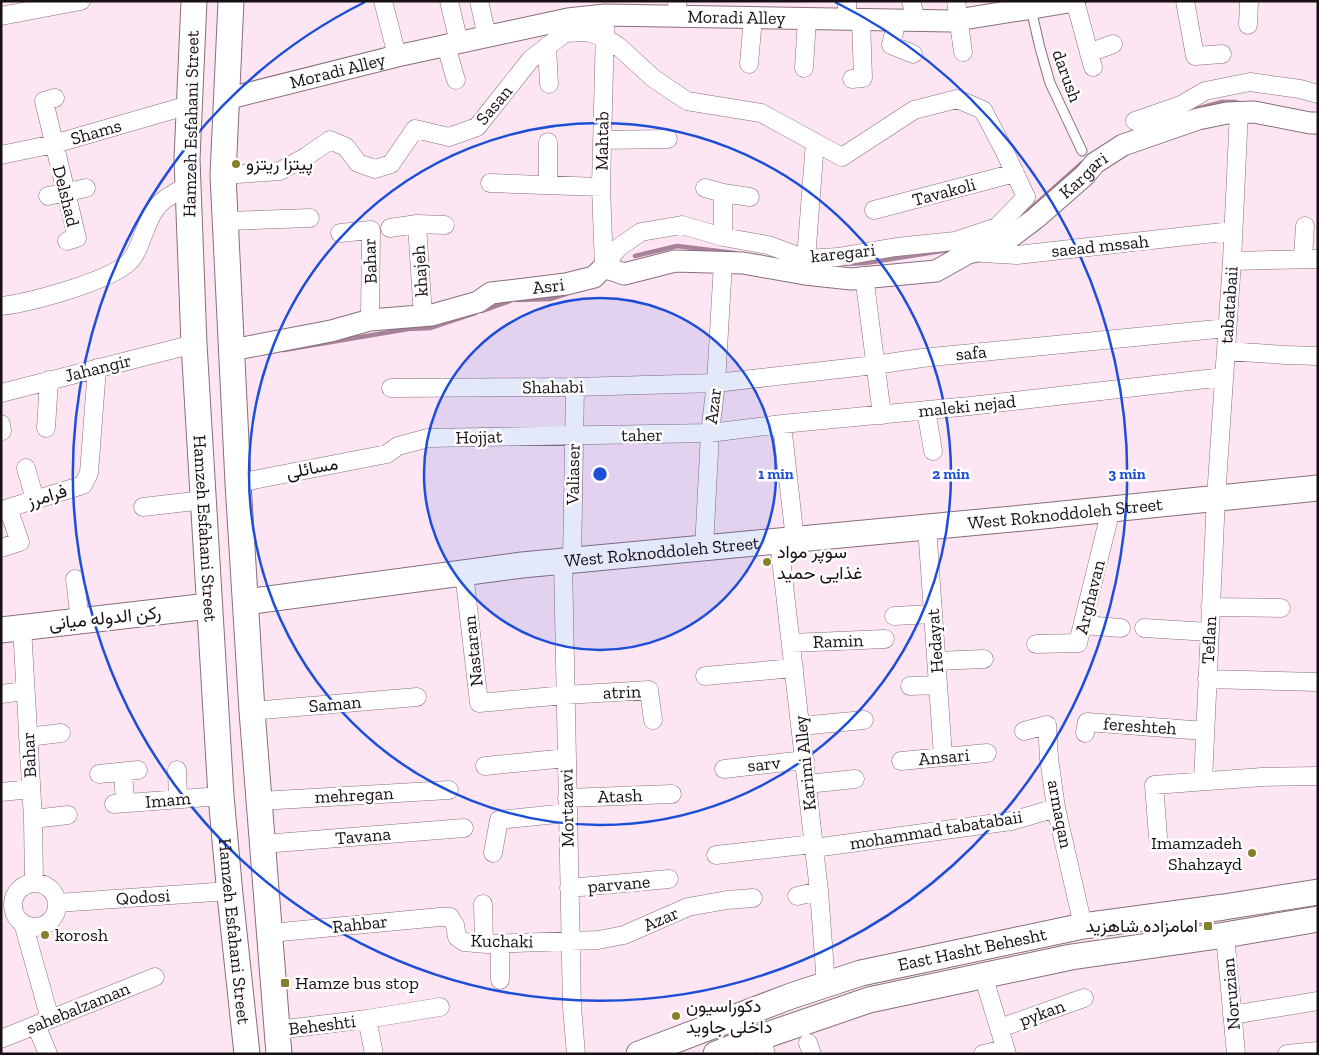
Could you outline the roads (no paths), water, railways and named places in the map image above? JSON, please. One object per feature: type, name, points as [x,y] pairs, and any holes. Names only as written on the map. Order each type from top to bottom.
[{"type":"main road","points":[[194,6],[231,5]]},
{"type":"main road","name":"Hamzeh Esfahani Street","points":[[231,5],[223,175],[238,483],[252,711],[278,1042]]},
{"type":"main road","name":"Hamzeh Esfahani Street","points":[[194,6],[189,105],[188,185],[194,344],[209,606],[229,891],[247,1054]]},
{"type":"main road","points":[[197,394],[205,408],[213,411],[229,408],[234,402]]},
{"type":"main road","points":[[201,448],[204,442],[215,435],[228,437],[237,447]]},
{"type":"main road","name":"West Roknoddoleh Street","points":[[246,602],[567,561],[1318,488]]},
{"type":"main road","name":"رکن الدوله میانی","points":[[11,628],[209,606]]},
{"type":"main road","name":"East Hasht Behesht","points":[[639,1054],[790,996],[861,973],[1084,926],[1224,908],[1318,892]]},
{"type":"main road","name":"East Hasht Behesht","points":[[716,1054],[764,1045],[869,1000],[1071,957],[1226,935],[1318,919]]},
{"type":"street","points":[[1,16],[81,1]]},
{"type":"street","points":[[383,1],[396,56]]},
{"type":"street","points":[[449,1],[456,80]]},
{"type":"street","points":[[478,1],[488,37]]},
{"type":"street","points":[[1075,1],[1091,60],[1113,44]]},
{"type":"street","name":"Moradi Alley","points":[[226,99],[396,56],[568,19],[678,9],[753,18],[807,19],[852,13],[908,14],[1000,8],[1031,9],[1075,1]]},
{"type":"street","points":[[1186,1],[1195,56],[1222,54]]},
{"type":"street","points":[[1248,25],[1249,1]]},
{"type":"street","points":[[957,11],[963,52]]},
{"type":"street","points":[[852,13],[863,78],[852,79]]},
{"type":"street","points":[[908,14],[891,45],[913,54]]},
{"type":"street","name":"Mahtab","points":[[604,267],[601,187],[605,15]]},
{"type":"street","points":[[749,64],[753,18]]},
{"type":"street","points":[[804,68],[807,19]]},
{"type":"street","name":"Sasan","points":[[223,175],[280,171],[330,140],[346,147],[358,163],[375,169],[391,164],[415,130],[450,137],[477,127],[531,59],[564,33],[586,32],[604,37]]},
{"type":"street","points":[[604,37],[618,46],[653,78],[688,101],[761,113],[842,157],[914,110],[957,99],[983,110],[1015,173]]},
{"type":"street","points":[[547,46],[549,84]]},
{"type":"street","points":[[1138,130],[1205,91],[1250,82],[1300,89],[1318,94]]},
{"type":"street","name":"Delshad","points":[[55,98],[44,100],[77,238],[67,241]]},
{"type":"street","name":"Shams","points":[[1,155],[54,144],[189,105]]},
{"type":"street","name":"Kargari","points":[[864,276],[936,271],[968,253],[999,246],[1036,218],[1095,164],[1122,145],[1138,130],[1239,112],[1254,112],[1318,123]]},
{"type":"street","name":"tabatabaii","points":[[1216,498],[1232,261],[1239,112]]},
{"type":"street","points":[[602,140],[668,139]]},
{"type":"street","points":[[548,142],[548,185]]},
{"type":"street","points":[[806,259],[815,142]]},
{"type":"street","name":"karegari","points":[[604,267],[618,248],[641,232],[682,225],[723,237],[768,245],[806,259],[838,257],[896,247],[955,241],[997,227],[1026,197],[1015,173]]},
{"type":"street","name":"Tavakoli","points":[[874,210],[1015,173]]},
{"type":"street","points":[[490,183],[601,187]]},
{"type":"street","points":[[1,306],[56,293],[112,274],[130,261],[145,227],[157,207],[188,185]]},
{"type":"street","points":[[48,196],[86,188]]},
{"type":"street","points":[[705,188],[750,197]]},
{"type":"street","points":[[723,193],[723,237]]},
{"type":"street","points":[[226,222],[310,218]]},
{"type":"street","name":"khajeh","points":[[390,228],[417,224],[445,225]]},
{"type":"street","name":"khajeh","points":[[417,224],[423,317]]},
{"type":"street","points":[[1232,261],[1310,259],[1305,226]]},
{"type":"street","name":"Bahar","points":[[340,233],[371,230],[370,320]]},
{"type":"street","name":"saead mssah","points":[[968,253],[1017,255],[1232,231]]},
{"type":"street","points":[[604,267],[624,274],[675,261],[743,263],[805,274],[851,279],[864,276],[882,415]]},
{"type":"street","name":"Azar","points":[[704,548],[710,433],[716,383],[723,263]]},
{"type":"street","name":"Asri","points":[[232,350],[331,332],[370,320],[423,317],[478,302],[491,293],[566,284],[594,278],[604,267]]},
{"type":"street","name":"safa","points":[[716,383],[922,358],[1227,328]]},
{"type":"street","name":"Jahangir","points":[[1,393],[194,344]]},
{"type":"street","points":[[1226,350],[1318,356]]},
{"type":"street","name":"فرامرز","points":[[1,548],[20,542],[8,508],[83,485],[89,473],[97,368]]},
{"type":"street","name":"maleki nejad","points":[[710,433],[1224,377]]},
{"type":"street","points":[[46,428],[49,380]]},
{"type":"street","name":"Shahabi","points":[[391,388],[575,387],[716,383]]},
{"type":"street","name":"Valiaser","points":[[567,561],[575,387]]},
{"type":"street","points":[[926,410],[933,450]]},
{"type":"street","name":"Karimi Alley","points":[[782,424],[791,643],[819,891],[826,984]]},
{"type":"street","name":"taher","points":[[574,436],[710,433]]},
{"type":"street","name":"Hojjat","points":[[387,454],[398,446],[428,438],[574,436]]},
{"type":"street","name":"مسائلی","points":[[238,483],[387,454]]},
{"type":"street","points":[[26,468],[35,500]]},
{"type":"street","name":"Teflan","points":[[1203,781],[1216,498]]},
{"type":"street","points":[[143,507],[204,500]]},
{"type":"street","name":"Arghavan","points":[[1036,644],[1078,643],[1084,625],[1111,509]]},
{"type":"street","name":"Hedayat","points":[[928,527],[943,756]]},
{"type":"street","name":"Mortazavi","points":[[567,561],[565,695],[567,806],[572,1007],[576,1054]]},
{"type":"street","name":"Nastaran","points":[[464,573],[479,703],[565,695]]},
{"type":"street","points":[[76,578],[80,621]]},
{"type":"street","points":[[1210,606],[1281,608]]},
{"type":"street","points":[[894,616],[933,614]]},
{"type":"street","points":[[1084,625],[1121,628]]},
{"type":"street","name":"Bahar","points":[[11,628],[25,692],[33,819],[34,883]]},
{"type":"street","points":[[1144,628],[1209,632]]},
{"type":"street","name":"Ramin","points":[[791,643],[885,639]]},
{"type":"street","points":[[936,661],[984,659]]},
{"type":"street","points":[[706,676],[794,668]]},
{"type":"street","points":[[1207,679],[1318,682]]},
{"type":"street","points":[[910,686],[938,685]]},
{"type":"street","name":"atrin","points":[[565,695],[649,690],[652,720]]},
{"type":"street","points":[[1,694],[25,692]]},
{"type":"street","name":"Saman","points":[[252,711],[417,697]]},
{"type":"street","points":[[801,726],[864,720]]},
{"type":"street","name":"fereshteh","points":[[1085,733],[1087,722],[1205,731]]},
{"type":"street","name":"armaqan","points":[[1024,731],[1047,725],[1056,808],[1084,926]]},
{"type":"street","points":[[28,737],[61,733]]},
{"type":"street","name":"Ansari","points":[[901,761],[987,753]]},
{"type":"street","points":[[485,766],[567,758]]},
{"type":"street","name":"sarv","points":[[724,769],[805,760]]},
{"type":"street","points":[[177,770],[178,799]]},
{"type":"street","name":"Imam","points":[[99,774],[130,771],[119,804],[222,796]]},
{"type":"street","points":[[1158,837],[1154,785],[1262,776],[1318,776]]},
{"type":"street","points":[[807,784],[855,779]]},
{"type":"street","points":[[1,792],[31,789]]},
{"type":"street","name":"mehregan","points":[[260,801],[449,790]]},
{"type":"street","name":"Atash","points":[[493,853],[499,820],[567,806],[672,794]]},
{"type":"street","name":"mohammad tabatabaii","points":[[716,855],[814,846],[1010,821],[1056,808]]},
{"type":"street","points":[[33,819],[68,815]]},
{"type":"street","name":"Tavana","points":[[263,844],[464,828]]},
{"type":"street","name":"parvane","points":[[569,888],[669,880]]},
{"type":"street","points":[[9,913],[36,927],[43,925],[54,917],[57,903],[56,897],[47,886],[34,883],[27,885],[17,893],[9,913],[43,1022],[48,1054]]},
{"type":"street","name":"Qodosi","points":[[57,903],[229,891]]},
{"type":"street","points":[[797,896],[819,891]]},
{"type":"street","name":"Azar","points":[[570,940],[598,940],[624,935],[688,908],[727,900],[753,898]]},
{"type":"street","points":[[483,904],[500,980]]},
{"type":"street","name":"Rahbar","points":[[270,933],[450,917]]},
{"type":"street","name":"Kuchaki","points":[[450,917],[456,925],[457,937],[464,942],[492,943],[570,940]]},
{"type":"street","name":"Noruzian","points":[[1226,935],[1236,1054]]},
{"type":"street","points":[[983,975],[1006,1051],[984,1054]]},
{"type":"street","name":"sahebalzaman","points":[[1,1039],[156,977]]},
{"type":"street","name":"pykan","points":[[1000,1028],[1084,998]]},
{"type":"street","points":[[1232,1015],[1318,1001]]},
{"type":"street","name":"Beheshti","points":[[278,1042],[367,1019],[440,1007]]},
{"type":"street","name":"Beheshti","points":[[367,1019],[374,1054]]},
{"type":"street","points":[[1287,1054],[1318,1051]]},
{"type":"lane","name":"darush","points":[[1031,9],[1050,83],[1082,151]]},
{"type":"waterway","points":[[1185,112],[1222,102],[1236,102]]},
{"type":"waterway","points":[[1026,213],[1082,163]]},
{"type":"waterway","points":[[635,256],[677,246],[735,253]]},
{"type":"waterway","points":[[844,264],[866,263],[948,250]]},
{"type":"waterway","points":[[517,300],[550,299],[566,294]]},
{"type":"waterway","points":[[482,311],[510,301]]},
{"type":"waterway","points":[[284,350],[408,329],[430,328],[475,313]]},
{"type":"place","name":"پیتزا ریتزو","points":[[236,164]]},
{"type":"place","name":"سوپر مواد غذایی حمید","points":[[767,562]]},
{"type":"place","name":"Imamzadeh Shahzayd","points":[[1252,853]]},
{"type":"place","name":"امامزاده شاهزید","points":[[1208,926]]},
{"type":"place","name":"korosh","points":[[45,935]]},
{"type":"place","name":"Hamze bus stop","points":[[285,983]]},
{"type":"place","name":"دکوراسیون داخلی جاوید","points":[[676,1016]]}]
